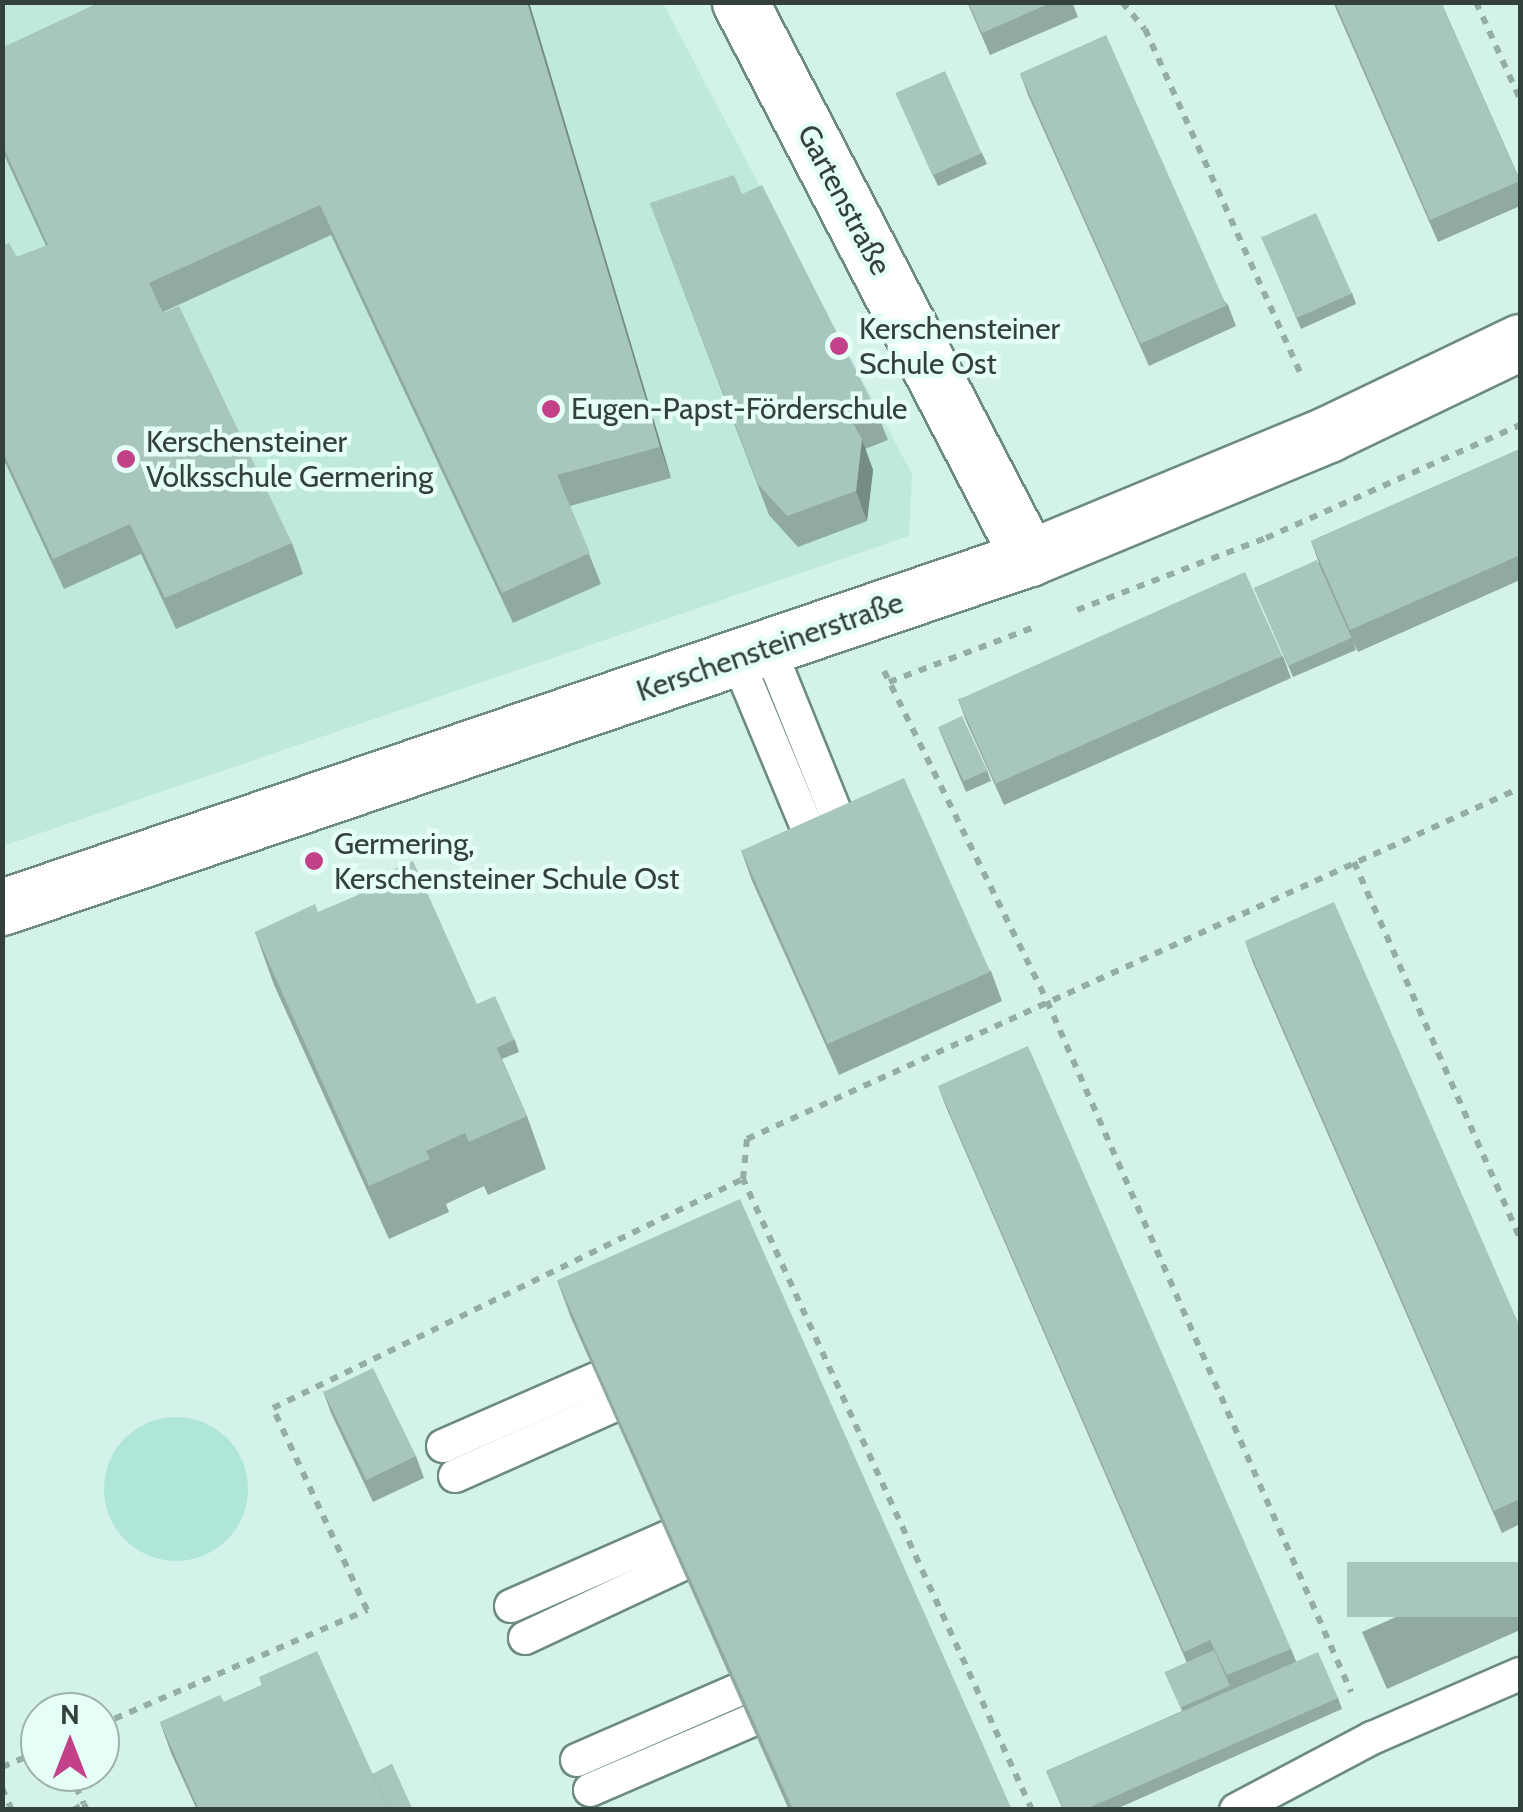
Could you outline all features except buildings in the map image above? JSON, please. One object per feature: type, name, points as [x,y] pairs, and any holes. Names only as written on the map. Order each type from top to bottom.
[{"type":"street","name":"Gartenstraße","points":[[740,2],[1029,558]]},
{"type":"street","name":"Kerschensteinerstraße","points":[[2,907],[1029,558],[1328,434],[1520,342]]},
{"type":"lane","points":[[753,654],[831,845]]},
{"type":"lane","points":[[449,1461],[604,1392]]},
{"type":"lane","points":[[511,1606],[674,1551],[525,1638]]},
{"type":"lane","points":[[1236,1810],[1372,1738],[1520,1674]]},
{"type":"lane","points":[[584,1775],[743,1706]]},
{"type":"path","points":[[1122,2],[1145,30],[1328,434]]},
{"type":"path","points":[[1476,2],[1520,99]]},
{"type":"path","points":[[1068,614],[1266,538],[1520,425]]},
{"type":"path","points":[[858,619],[1047,1001],[1372,1738]]},
{"type":"path","points":[[889,682],[1050,620]]},
{"type":"path","points":[[1032,1810],[743,1179],[747,1139],[1520,788]]},
{"type":"path","points":[[1354,862],[1520,1239]]},
{"type":"path","points":[[2,1788],[12,1810]]},
{"type":"path","points":[[73,1810],[86,1807]]},
{"type":"shaded area","name":"Eugen-Papst-Förderschule","points":[[2,3],[663,3],[912,474],[909,536],[3,846]]},
{"type":"shaded area","points":[[176,1417],[203,1423],[227,1438],[242,1462],[248,1489],[242,1516],[227,1540],[203,1555],[176,1561],[149,1555],[125,1540],[110,1516],[104,1489],[110,1462],[125,1438],[149,1423]]},
{"type":"place","name":"Kerschensteiner Schule Ost","points":[[839,346]]},
{"type":"place","name":"Eugen-Papst-Förderschule","points":[[551,409]]},
{"type":"place","name":"Kerschensteiner Volksschule Germering","points":[[126,459]]},
{"type":"place","name":"Germering, Kerschensteiner Schule Ost","points":[[314,861]]}]
